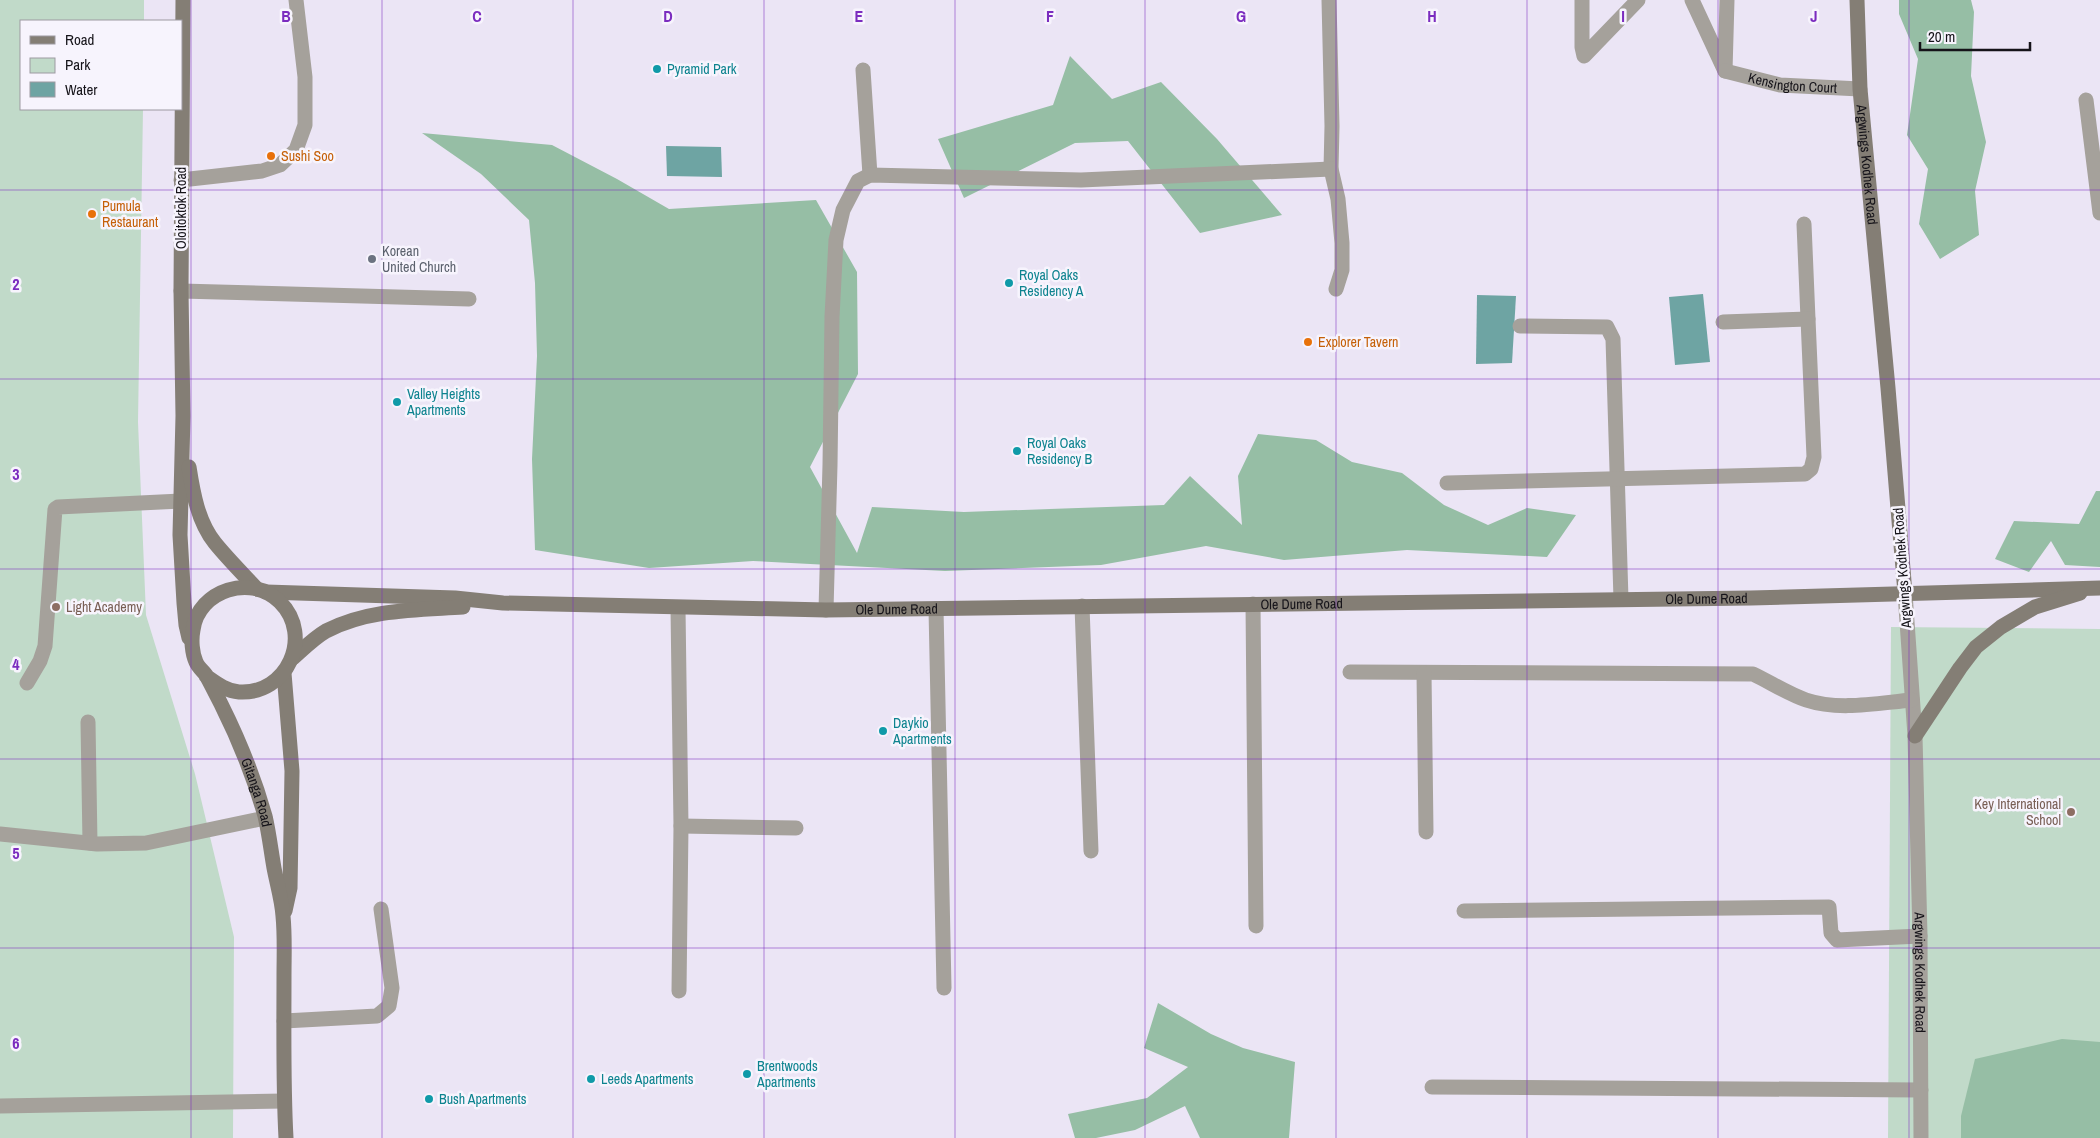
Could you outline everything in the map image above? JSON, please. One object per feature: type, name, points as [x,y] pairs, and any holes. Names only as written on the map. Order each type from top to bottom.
[{"type":"main road","name":"Oloitoktok Road","points":[[182,90],[183,0]]},
{"type":"main road","name":"Argwings Kodhek Road","points":[[1857,0],[1860,89],[1905,592]]},
{"type":"main road","name":"Oloitoktok Road","points":[[182,110],[181,291],[183,416]]},
{"type":"main road","points":[[183,416],[180,535],[186,625],[192,646]]},
{"type":"main road","points":[[183,416],[193,492],[202,520],[214,542],[262,590],[279,601],[289,613],[295,627],[296,643],[293,658]]},
{"type":"main road","name":"Gitanga Road","points":[[286,1138],[283,916],[265,818],[250,768],[206,676],[196,663],[192,646],[193,629],[198,613],[209,599],[224,591],[240,587],[262,590],[454,598],[503,603]]},
{"type":"main road","name":"Ole Dume Road","points":[[503,603],[826,610],[1751,598],[1905,592],[2099,588]]},
{"type":"main road","points":[[1915,736],[1976,647],[2001,627],[2035,607],[2099,588]]},
{"type":"main road","points":[[206,676],[220,686],[237,692],[255,691],[270,685],[284,673],[293,658],[324,632],[356,620],[380,613],[503,603]]},
{"type":"main road","name":"Gitanga Road","points":[[283,916],[290,888],[292,780],[284,673]]},
{"type":"street","points":[[181,180],[262,171],[280,165],[296,150],[305,125],[306,77],[296,0]]},
{"type":"street","points":[[1329,0],[1332,126],[1331,169],[1338,199],[1342,243],[1342,270],[1336,289]]},
{"type":"street","points":[[1582,0],[1582,47],[1584,56],[1638,0]]},
{"type":"street","points":[[1692,0],[1725,70]]},
{"type":"street","points":[[1725,70],[1727,0]]},
{"type":"street","points":[[863,70],[870,175]]},
{"type":"street","name":"Kensington Court","points":[[1725,70],[1780,85],[1860,89]]},
{"type":"street","points":[[2086,100],[2100,213]]},
{"type":"street","points":[[826,610],[832,317],[836,240],[843,210],[858,182],[870,175],[1081,180],[1331,169]]},
{"type":"street","points":[[1447,483],[1792,476],[1805,474],[1811,469],[1814,457],[1804,224]]},
{"type":"street","points":[[181,291],[469,299]]},
{"type":"street","points":[[1723,322],[1808,320]]},
{"type":"street","points":[[1520,326],[1607,327],[1613,339],[1621,599]]},
{"type":"street","points":[[27,683],[40,661],[45,646],[55,509],[58,507],[181,501]]},
{"type":"street","name":"Argwings Kodhek Road","points":[[1905,592],[1915,736],[1920,936],[1921,1138]]},
{"type":"street","points":[[1253,604],[1256,926]]},
{"type":"street","points":[[1082,606],[1091,851]]},
{"type":"street","points":[[678,608],[681,826],[679,991]]},
{"type":"street","points":[[936,608],[944,988]]},
{"type":"street","points":[[1350,672],[1753,674],[1806,700],[1829,704],[1912,700]]},
{"type":"street","points":[[1424,673],[1426,832]]},
{"type":"street","points":[[88,722],[90,843]]},
{"type":"street","points":[[0,834],[90,843],[146,843],[265,818]]},
{"type":"street","points":[[681,826],[796,828]]},
{"type":"street","points":[[1464,911],[1830,907],[1831,932],[1837,940],[1920,936]]},
{"type":"street","points":[[284,1021],[377,1016],[389,1006],[392,988],[381,909]]},
{"type":"street","points":[[1432,1088],[1921,1090]]},
{"type":"street","points":[[0,1106],[284,1101]]},
{"type":"green space","points":[[0,0],[144,0],[144,20],[20,20],[20,110],[143,110],[138,422],[146,615],[195,774],[234,937],[233,1138],[0,1138]]},
{"type":"green space","points":[[1891,627],[2100,629],[2100,1138],[1888,1138]]},
{"type":"shaded area","points":[[1899,0],[1971,0],[1974,12],[1971,76],[1986,142],[1975,191],[1979,235],[1940,259],[1919,224],[1928,169],[1907,135],[1918,59],[1899,14]]},
{"type":"shaded area","points":[[1070,56],[1112,99],[1161,82],[1217,139],[1282,215],[1200,233],[1128,141],[1075,143],[964,198],[938,139],[1053,105]]},
{"type":"shaded area","points":[[422,133],[552,145],[669,209],[816,200],[857,272],[858,374],[810,467],[857,553],[872,507],[964,512],[1164,505],[1190,476],[1242,525],[1238,476],[1258,434],[1316,440],[1352,462],[1402,473],[1444,505],[1488,525],[1527,508],[1576,515],[1547,557],[1407,550],[1284,560],[1206,546],[1101,565],[945,571],[753,561],[649,568],[535,550],[532,459],[537,356],[535,283],[529,220],[481,174]]},
{"type":"shaded area","points":[[2096,491],[2100,491],[2100,567],[2065,565],[2051,541],[2029,572],[1995,559],[2014,521],[2079,524]]},
{"type":"shaded area","points":[[1158,1003],[1211,1034],[1243,1048],[1295,1062],[1289,1138],[1200,1138],[1185,1106],[1135,1130],[1096,1138],[1075,1138],[1068,1114],[1147,1098],[1188,1067],[1144,1048]]},
{"type":"shaded area","points":[[2062,1039],[2100,1042],[2100,1138],[1961,1138],[1961,1116],[1975,1059]]},
{"type":"water","points":[[666,146],[721,147],[722,177],[667,176]]},
{"type":"water","points":[[1703,294],[1710,362],[1675,365],[1669,297]]},
{"type":"water","points":[[1477,295],[1516,296],[1512,363],[1476,364]]},
{"type":"place","name":"Pyramid Park","points":[[657,69]]},
{"type":"place","name":"Sushi Soo","points":[[271,156]]},
{"type":"place","name":"Pumula Restaurant","points":[[92,214]]},
{"type":"place","name":"Korean United Church","points":[[372,259]]},
{"type":"place","name":"Royal Oaks Residency A","points":[[1009,283]]},
{"type":"place","name":"Explorer Tavern","points":[[1308,342]]},
{"type":"place","name":"Valley Heights Apartments","points":[[397,402]]},
{"type":"place","name":"Royal Oaks Residency B","points":[[1017,451]]},
{"type":"place","name":"Light Academy","points":[[56,607]]},
{"type":"place","name":"Daykio Apartments","points":[[883,731]]},
{"type":"place","name":"Key International School","points":[[2071,812]]},
{"type":"place","name":"Brentwoods Apartments","points":[[747,1074]]},
{"type":"place","name":"Leeds Apartments","points":[[591,1079]]},
{"type":"place","name":"Bush Apartments","points":[[429,1099]]}]
